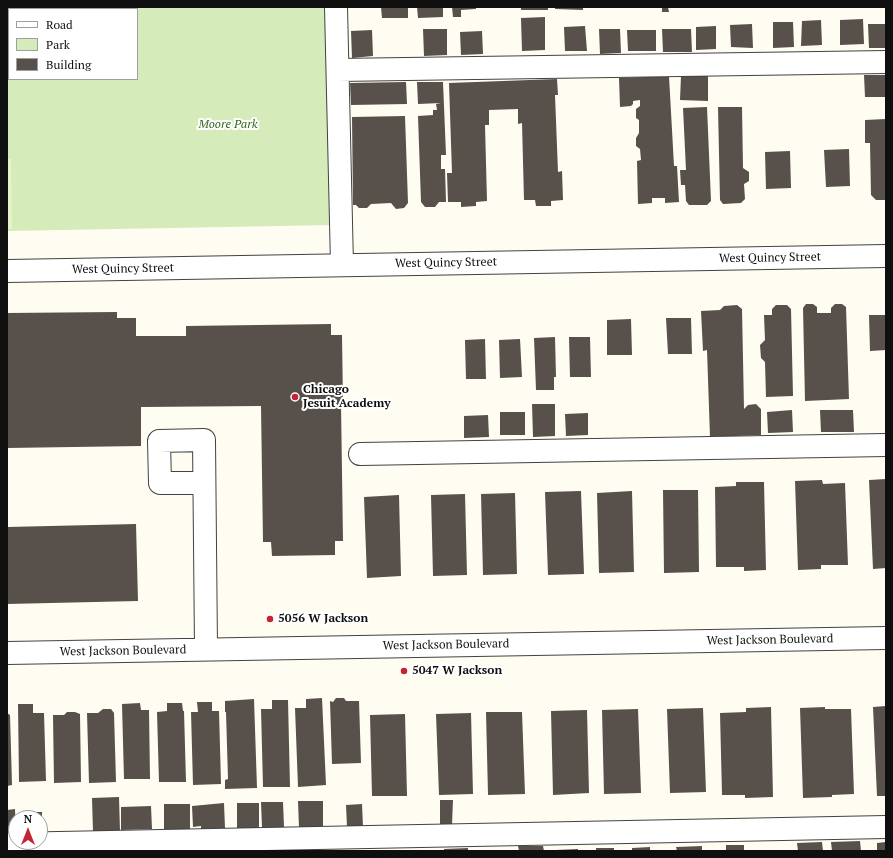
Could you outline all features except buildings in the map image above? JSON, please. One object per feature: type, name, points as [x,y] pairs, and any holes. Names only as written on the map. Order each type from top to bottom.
[{"type":"street","points":[[336,7],[342,265]]},
{"type":"street","points":[[338,70],[886,62]]},
{"type":"street","name":"West Quincy Street","points":[[7,271],[886,256]]},
{"type":"street","points":[[360,454],[886,445]]},
{"type":"street","points":[[204,483],[206,649]]},
{"type":"street","name":"West Jackson Boulevard","points":[[7,653],[886,638]]},
{"type":"street","points":[[7,844],[886,827]]},
{"type":"green space","name":"Moore Park","points":[[7,7],[329,7],[333,225],[7,231]]},
{"type":"green space","points":[[7,159],[11,159],[12,229],[7,229]]},
{"type":"place","name":"Chicago Jesuit Academy","points":[[295,397]]},
{"type":"place","name":"5056 W Jackson","points":[[270,619]]},
{"type":"place","name":"5047 W Jackson","points":[[404,671]]}]
